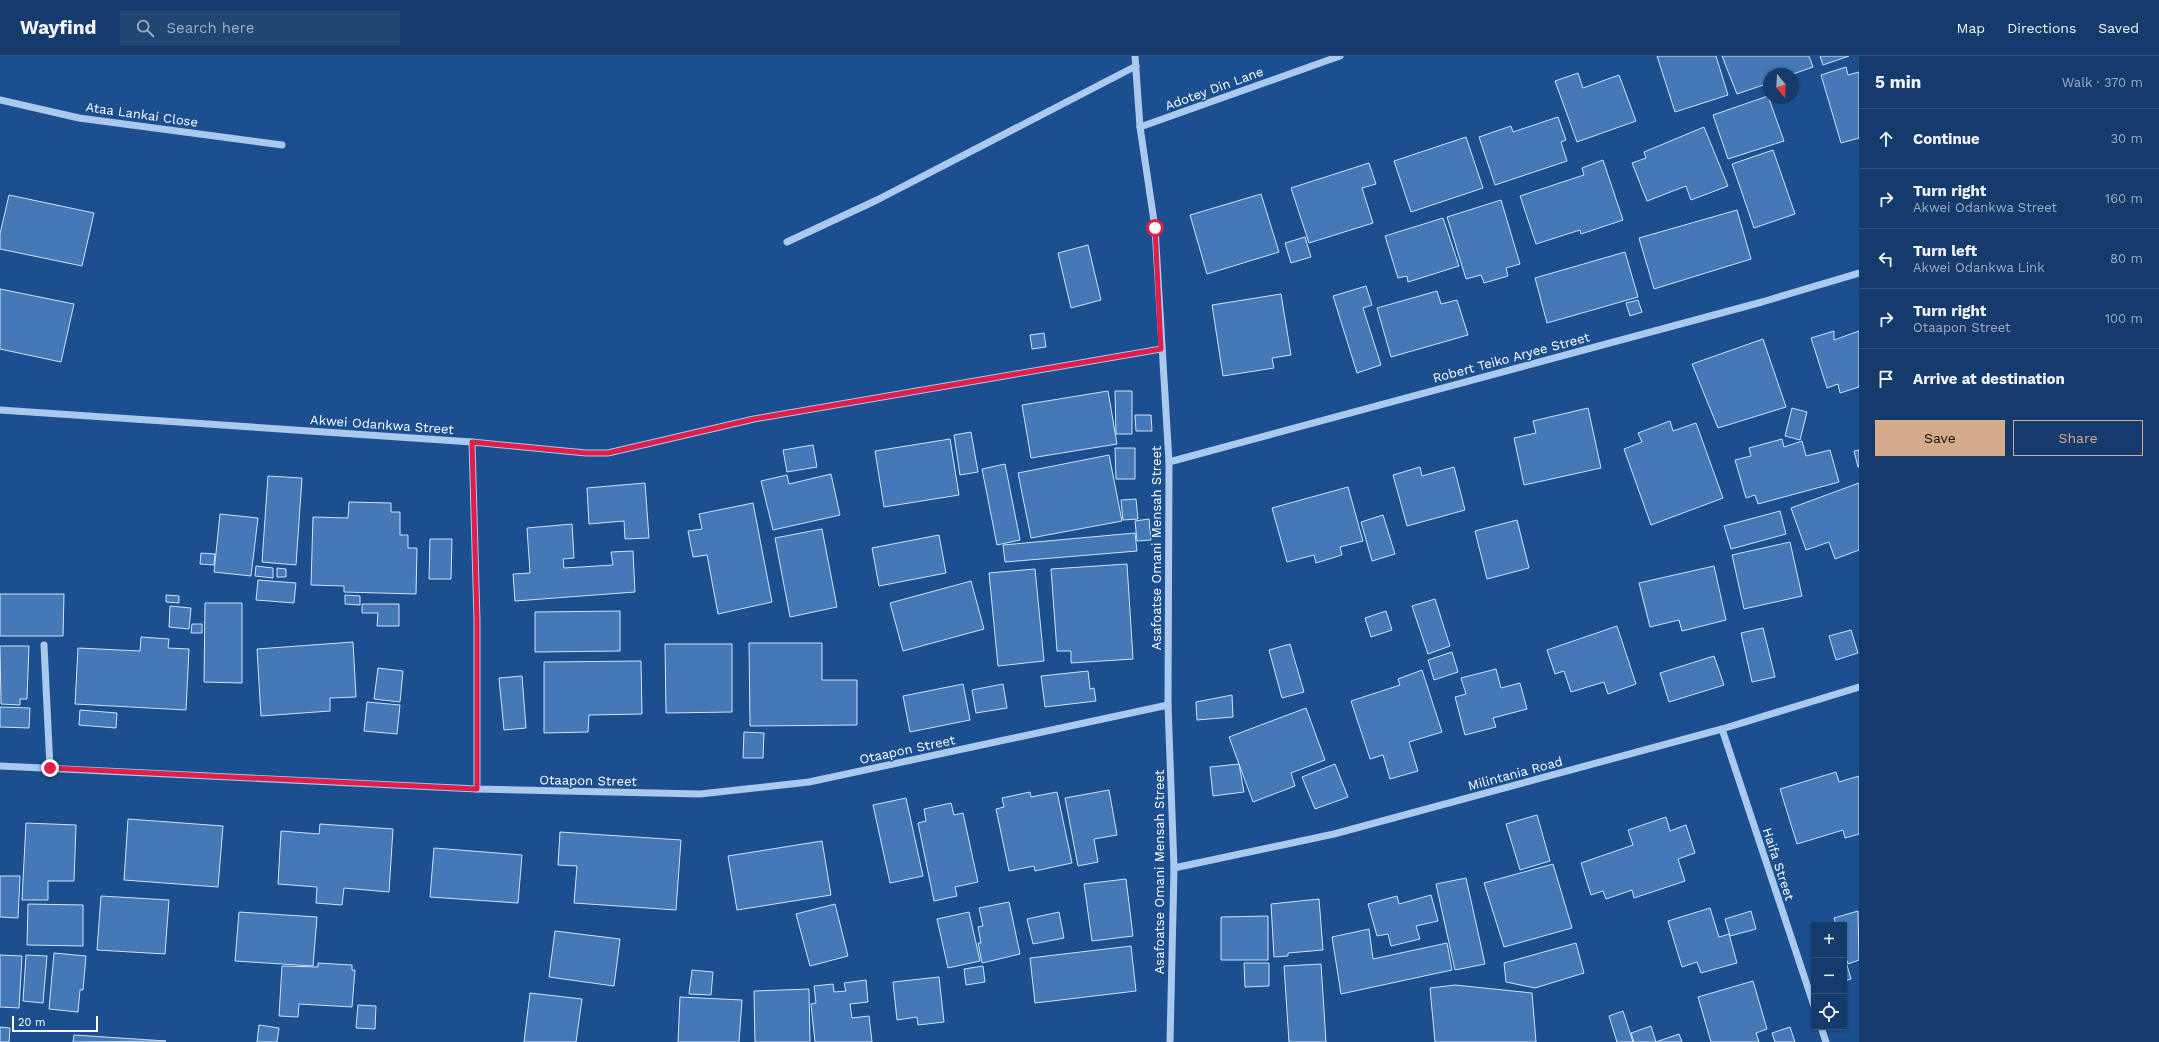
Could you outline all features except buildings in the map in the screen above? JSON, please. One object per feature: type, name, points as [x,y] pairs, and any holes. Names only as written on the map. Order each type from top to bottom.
[{"type":"street","name":"Asafoatse Omani Mensah Street","points":[[1135,56],[1140,127],[1155,228],[1161,349],[1170,462],[1168,705],[1174,868],[1170,1042]]},
{"type":"street","name":"Adotey Din Lane","points":[[1140,127],[1340,56]]},
{"type":"street","points":[[787,242],[877,200],[1136,66]]},
{"type":"street","name":"Ataa Lankai Close","points":[[0,100],[79,118],[282,145]]},
{"type":"street","name":"Robert Teiko Aryee Street","points":[[1170,462],[1762,302],[1859,273]]},
{"type":"street","name":"Akwei Odankwa Street","points":[[0,410],[472,442],[586,453],[608,453],[754,419],[1161,349]]},
{"type":"street","points":[[472,442],[477,620],[477,789]]},
{"type":"street","points":[[44,645],[50,768]]},
{"type":"street","name":"Milintania Road","points":[[1174,868],[1334,834],[1722,729],[1859,687]]},
{"type":"street","name":"Otaapon Street","points":[[0,766],[477,789],[700,794],[756,790],[817,781],[1168,705]]},
{"type":"street","name":"Haifa Street","points":[[1722,729],[1811,997]]},
{"type":"street","points":[[1822,1030],[1826,1042]]},
{"type":"route","points":[[50,768],[477,789],[477,620],[472,442],[586,453],[608,453],[754,419],[1161,349],[1155,228]]}]
